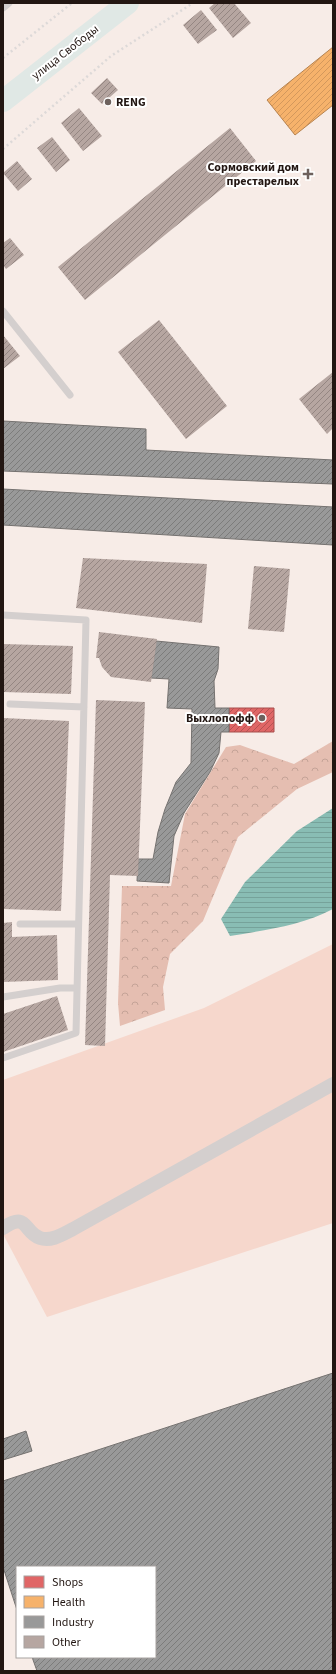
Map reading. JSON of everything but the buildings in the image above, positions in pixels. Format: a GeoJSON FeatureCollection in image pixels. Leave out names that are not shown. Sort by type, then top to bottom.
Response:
{"type":"FeatureCollection","features":[{"type":"Feature","properties":{"kind":"main road","name":"улица Свободы"},"geometry":{"type":"LineString","coordinates":[[3,101],[128,3]]}},
{"type":"Feature","properties":{"kind":"street"},"geometry":{"type":"LineString","coordinates":[[3,1228],[16,1221],[22,1222],[40,1238],[53,1238],[73,1230],[333,1084]]}},
{"type":"Feature","properties":{"kind":"lane"},"geometry":{"type":"LineString","coordinates":[[3,8],[9,3]]}},
{"type":"Feature","properties":{"kind":"lane"},"geometry":{"type":"LineString","coordinates":[[3,311],[70,395]]}},
{"type":"Feature","properties":{"kind":"lane"},"geometry":{"type":"LineString","coordinates":[[3,615],[86,620],[76,1033],[3,1058]]}},
{"type":"Feature","properties":{"kind":"lane"},"geometry":{"type":"LineString","coordinates":[[10,704],[84,707]]}},
{"type":"Feature","properties":{"kind":"lane"},"geometry":{"type":"LineString","coordinates":[[20,924],[78,924]]}},
{"type":"Feature","properties":{"kind":"lane"},"geometry":{"type":"LineString","coordinates":[[3,997],[60,988],[77,988]]}},
{"type":"Feature","properties":{"kind":"path"},"geometry":{"type":"LineString","coordinates":[[3,58],[72,3]]}},
{"type":"Feature","properties":{"kind":"path"},"geometry":{"type":"LineString","coordinates":[[3,149],[110,56],[193,3]]}},
{"type":"Feature","properties":{"kind":"shaded area"},"geometry":{"type":"Polygon","coordinates":[[[333,944],[333,1223],[47,1317],[3,1234],[3,1080],[204,1008],[333,944]]]}},
{"type":"Feature","properties":{"kind":"green space"},"geometry":{"type":"Polygon","coordinates":[[[333,741],[333,772],[297,789],[238,837],[203,921],[170,954],[163,987],[165,1010],[120,1026],[118,1003],[122,886],[171,886],[185,814],[226,747],[240,745],[294,764],[333,741]]]}},
{"type":"Feature","properties":{"kind":"water"},"geometry":{"type":"Polygon","coordinates":[[[333,808],[333,909],[308,920],[230,936],[221,919],[245,882],[297,831],[333,808]]]}},
{"type":"Feature","properties":{"kind":"place","name":"RENG"},"geometry":{"type":"Point","coordinates":[108,102]}},
{"type":"Feature","properties":{"kind":"place","name":"Сормовский дом престарелых"},"geometry":{"type":"Point","coordinates":[308,174]}},
{"type":"Feature","properties":{"kind":"place","name":"Выхлопофф"},"geometry":{"type":"Point","coordinates":[262,718]}}]}
